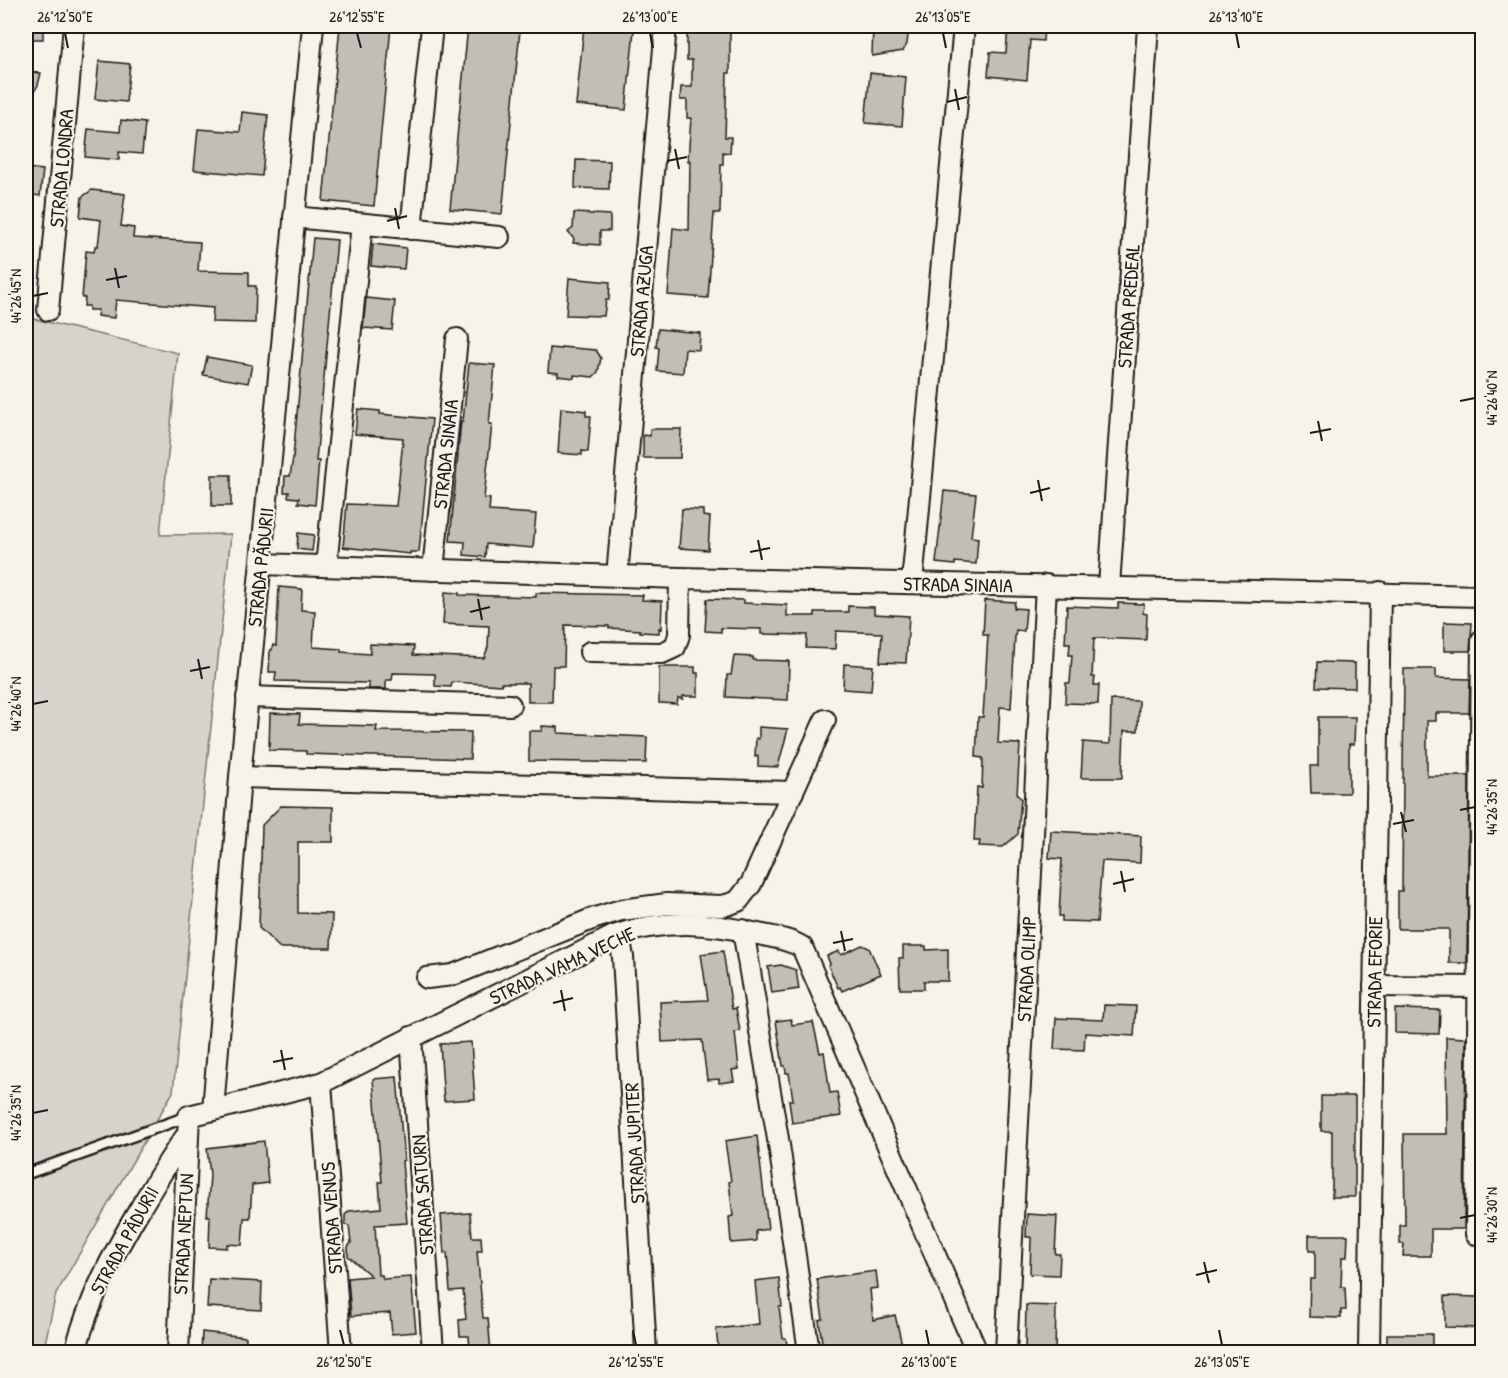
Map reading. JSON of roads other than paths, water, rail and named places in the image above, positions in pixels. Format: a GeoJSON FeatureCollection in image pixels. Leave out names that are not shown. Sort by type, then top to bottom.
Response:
{"type":"FeatureCollection","features":[{"type":"Feature","properties":{"kind":"street","name":"STRADA LONDRA"},"geometry":{"type":"LineString","coordinates":[[48,310],[74,26]]}},
{"type":"Feature","properties":{"kind":"street","name":"STRADA PĂDURII"},"geometry":{"type":"LineString","coordinates":[[213,1110],[240,777],[313,26]]}},
{"type":"Feature","properties":{"kind":"street"},"geometry":{"type":"LineString","coordinates":[[411,229],[432,26]]}},
{"type":"Feature","properties":{"kind":"street","name":"STRADA AZUGA"},"geometry":{"type":"LineString","coordinates":[[617,576],[666,26]]}},
{"type":"Feature","properties":{"kind":"street"},"geometry":{"type":"LineString","coordinates":[[912,583],[964,26]]}},
{"type":"Feature","properties":{"kind":"street","name":"STRADA PREDEAL"},"geometry":{"type":"LineString","coordinates":[[1109,586],[1148,26]]}},
{"type":"Feature","properties":{"kind":"street"},"geometry":{"type":"LineString","coordinates":[[294,218],[499,237]]}},
{"type":"Feature","properties":{"kind":"street"},"geometry":{"type":"LineString","coordinates":[[326,566],[362,224]]}},
{"type":"Feature","properties":{"kind":"street","name":"STRADA SINAIA"},"geometry":{"type":"LineString","coordinates":[[433,570],[458,339]]}},
{"type":"Feature","properties":{"kind":"street","name":"STRADA SINAIA"},"geometry":{"type":"LineString","coordinates":[[261,564],[681,578],[1482,596]]}},
{"type":"Feature","properties":{"kind":"street"},"geometry":{"type":"LineString","coordinates":[[590,652],[662,653],[675,647],[679,635],[681,578]]}},
{"type":"Feature","properties":{"kind":"street","name":"STRADA OLIMP"},"geometry":{"type":"LineString","coordinates":[[1006,1353],[1046,585]]}},
{"type":"Feature","properties":{"kind":"street","name":"STRADA EFORIE"},"geometry":{"type":"LineString","coordinates":[[1369,1353],[1380,592]]}},
{"type":"Feature","properties":{"kind":"street"},"geometry":{"type":"LineString","coordinates":[[1476,1234],[1482,640]]}},
{"type":"Feature","properties":{"kind":"street"},"geometry":{"type":"LineString","coordinates":[[248,697],[510,705]]}},
{"type":"Feature","properties":{"kind":"street"},"geometry":{"type":"LineString","coordinates":[[427,978],[453,975],[599,916],[621,910],[680,904],[722,906],[738,901],[751,884],[825,720]]}},
{"type":"Feature","properties":{"kind":"street"},"geometry":{"type":"LineString","coordinates":[[240,777],[793,792]]}},
{"type":"Feature","properties":{"kind":"street","name":"STRADA VAMA VECHE"},"geometry":{"type":"LineString","coordinates":[[188,1125],[213,1110],[321,1083],[614,936],[654,925],[678,923],[743,930],[795,943],[806,953],[977,1353]]}},
{"type":"Feature","properties":{"kind":"street"},"geometry":{"type":"LineString","coordinates":[[743,930],[779,1145],[809,1353]]}},
{"type":"Feature","properties":{"kind":"street","name":"STRADA JUPITER"},"geometry":{"type":"LineString","coordinates":[[614,936],[621,946],[623,957],[646,1353]]}},
{"type":"Feature","properties":{"kind":"street"},"geometry":{"type":"LineString","coordinates":[[1374,986],[1478,987]]}},
{"type":"Feature","properties":{"kind":"street","name":"STRADA SATURN"},"geometry":{"type":"LineString","coordinates":[[411,1037],[433,1353]]}},
{"type":"Feature","properties":{"kind":"street","name":"STRADA VENUS"},"geometry":{"type":"LineString","coordinates":[[321,1083],[341,1353]]}},
{"type":"Feature","properties":{"kind":"street","name":"STRADA PĂDURII"},"geometry":{"type":"LineString","coordinates":[[75,1353],[86,1316],[104,1271],[188,1125]]}},
{"type":"Feature","properties":{"kind":"street","name":"STRADA NEPTUN"},"geometry":{"type":"LineString","coordinates":[[178,1353],[188,1125]]}},
{"type":"Feature","properties":{"kind":"lane"},"geometry":{"type":"LineString","coordinates":[[26,1174],[188,1125]]}}]}
